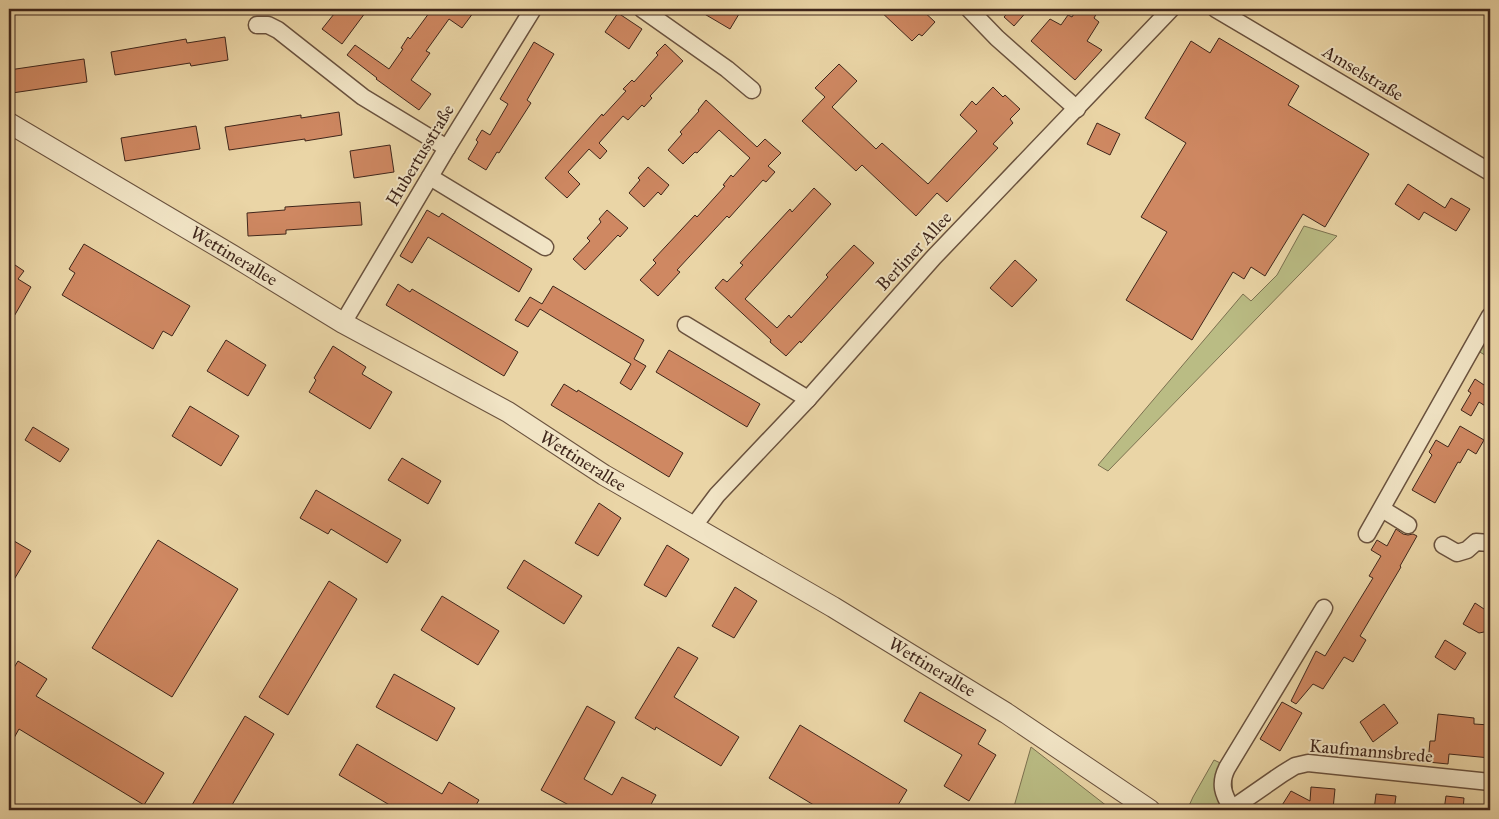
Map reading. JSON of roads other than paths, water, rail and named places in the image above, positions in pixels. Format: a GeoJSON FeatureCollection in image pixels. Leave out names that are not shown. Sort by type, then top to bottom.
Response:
{"type":"FeatureCollection","features":[{"type":"Feature","properties":{"kind":"street","name":"Hubertusstraße"},"geometry":{"type":"LineString","coordinates":[[343,323],[430,176],[533,9]]}},
{"type":"Feature","properties":{"kind":"street"},"geometry":{"type":"LineString","coordinates":[[642,9],[727,69],[752,90]]}},
{"type":"Feature","properties":{"kind":"street"},"geometry":{"type":"LineString","coordinates":[[969,9],[997,38],[1077,109]]}},
{"type":"Feature","properties":{"kind":"street","name":"Berliner Allee"},"geometry":{"type":"LineString","coordinates":[[693,528],[717,495],[808,399],[934,257],[1171,9]]}},
{"type":"Feature","properties":{"kind":"street","name":"Amselstraße"},"geometry":{"type":"LineString","coordinates":[[1216,9],[1490,172]]}},
{"type":"Feature","properties":{"kind":"street"},"geometry":{"type":"LineString","coordinates":[[257,25],[268,25],[278,30],[363,97],[447,148]]}},
{"type":"Feature","properties":{"kind":"street","name":"Wettinerallee"},"geometry":{"type":"LineString","coordinates":[[9,123],[343,323],[508,412],[604,475],[833,607],[1006,713],[1150,810]]}},
{"type":"Feature","properties":{"kind":"street"},"geometry":{"type":"LineString","coordinates":[[430,176],[545,247]]}},
{"type":"Feature","properties":{"kind":"street"},"geometry":{"type":"LineString","coordinates":[[1367,534],[1490,316]]}},
{"type":"Feature","properties":{"kind":"street"},"geometry":{"type":"LineString","coordinates":[[686,325],[808,399]]}},
{"type":"Feature","properties":{"kind":"street"},"geometry":{"type":"LineString","coordinates":[[1382,509],[1408,524]]}},
{"type":"Feature","properties":{"kind":"street"},"geometry":{"type":"LineString","coordinates":[[1443,545],[1457,553],[1467,550],[1476,542],[1490,543]]}},
{"type":"Feature","properties":{"kind":"street","name":"Kaufmannsbrede"},"geometry":{"type":"LineString","coordinates":[[1324,608],[1226,768],[1222,777],[1222,788],[1231,810],[1295,766],[1308,763],[1490,782]]}}]}
